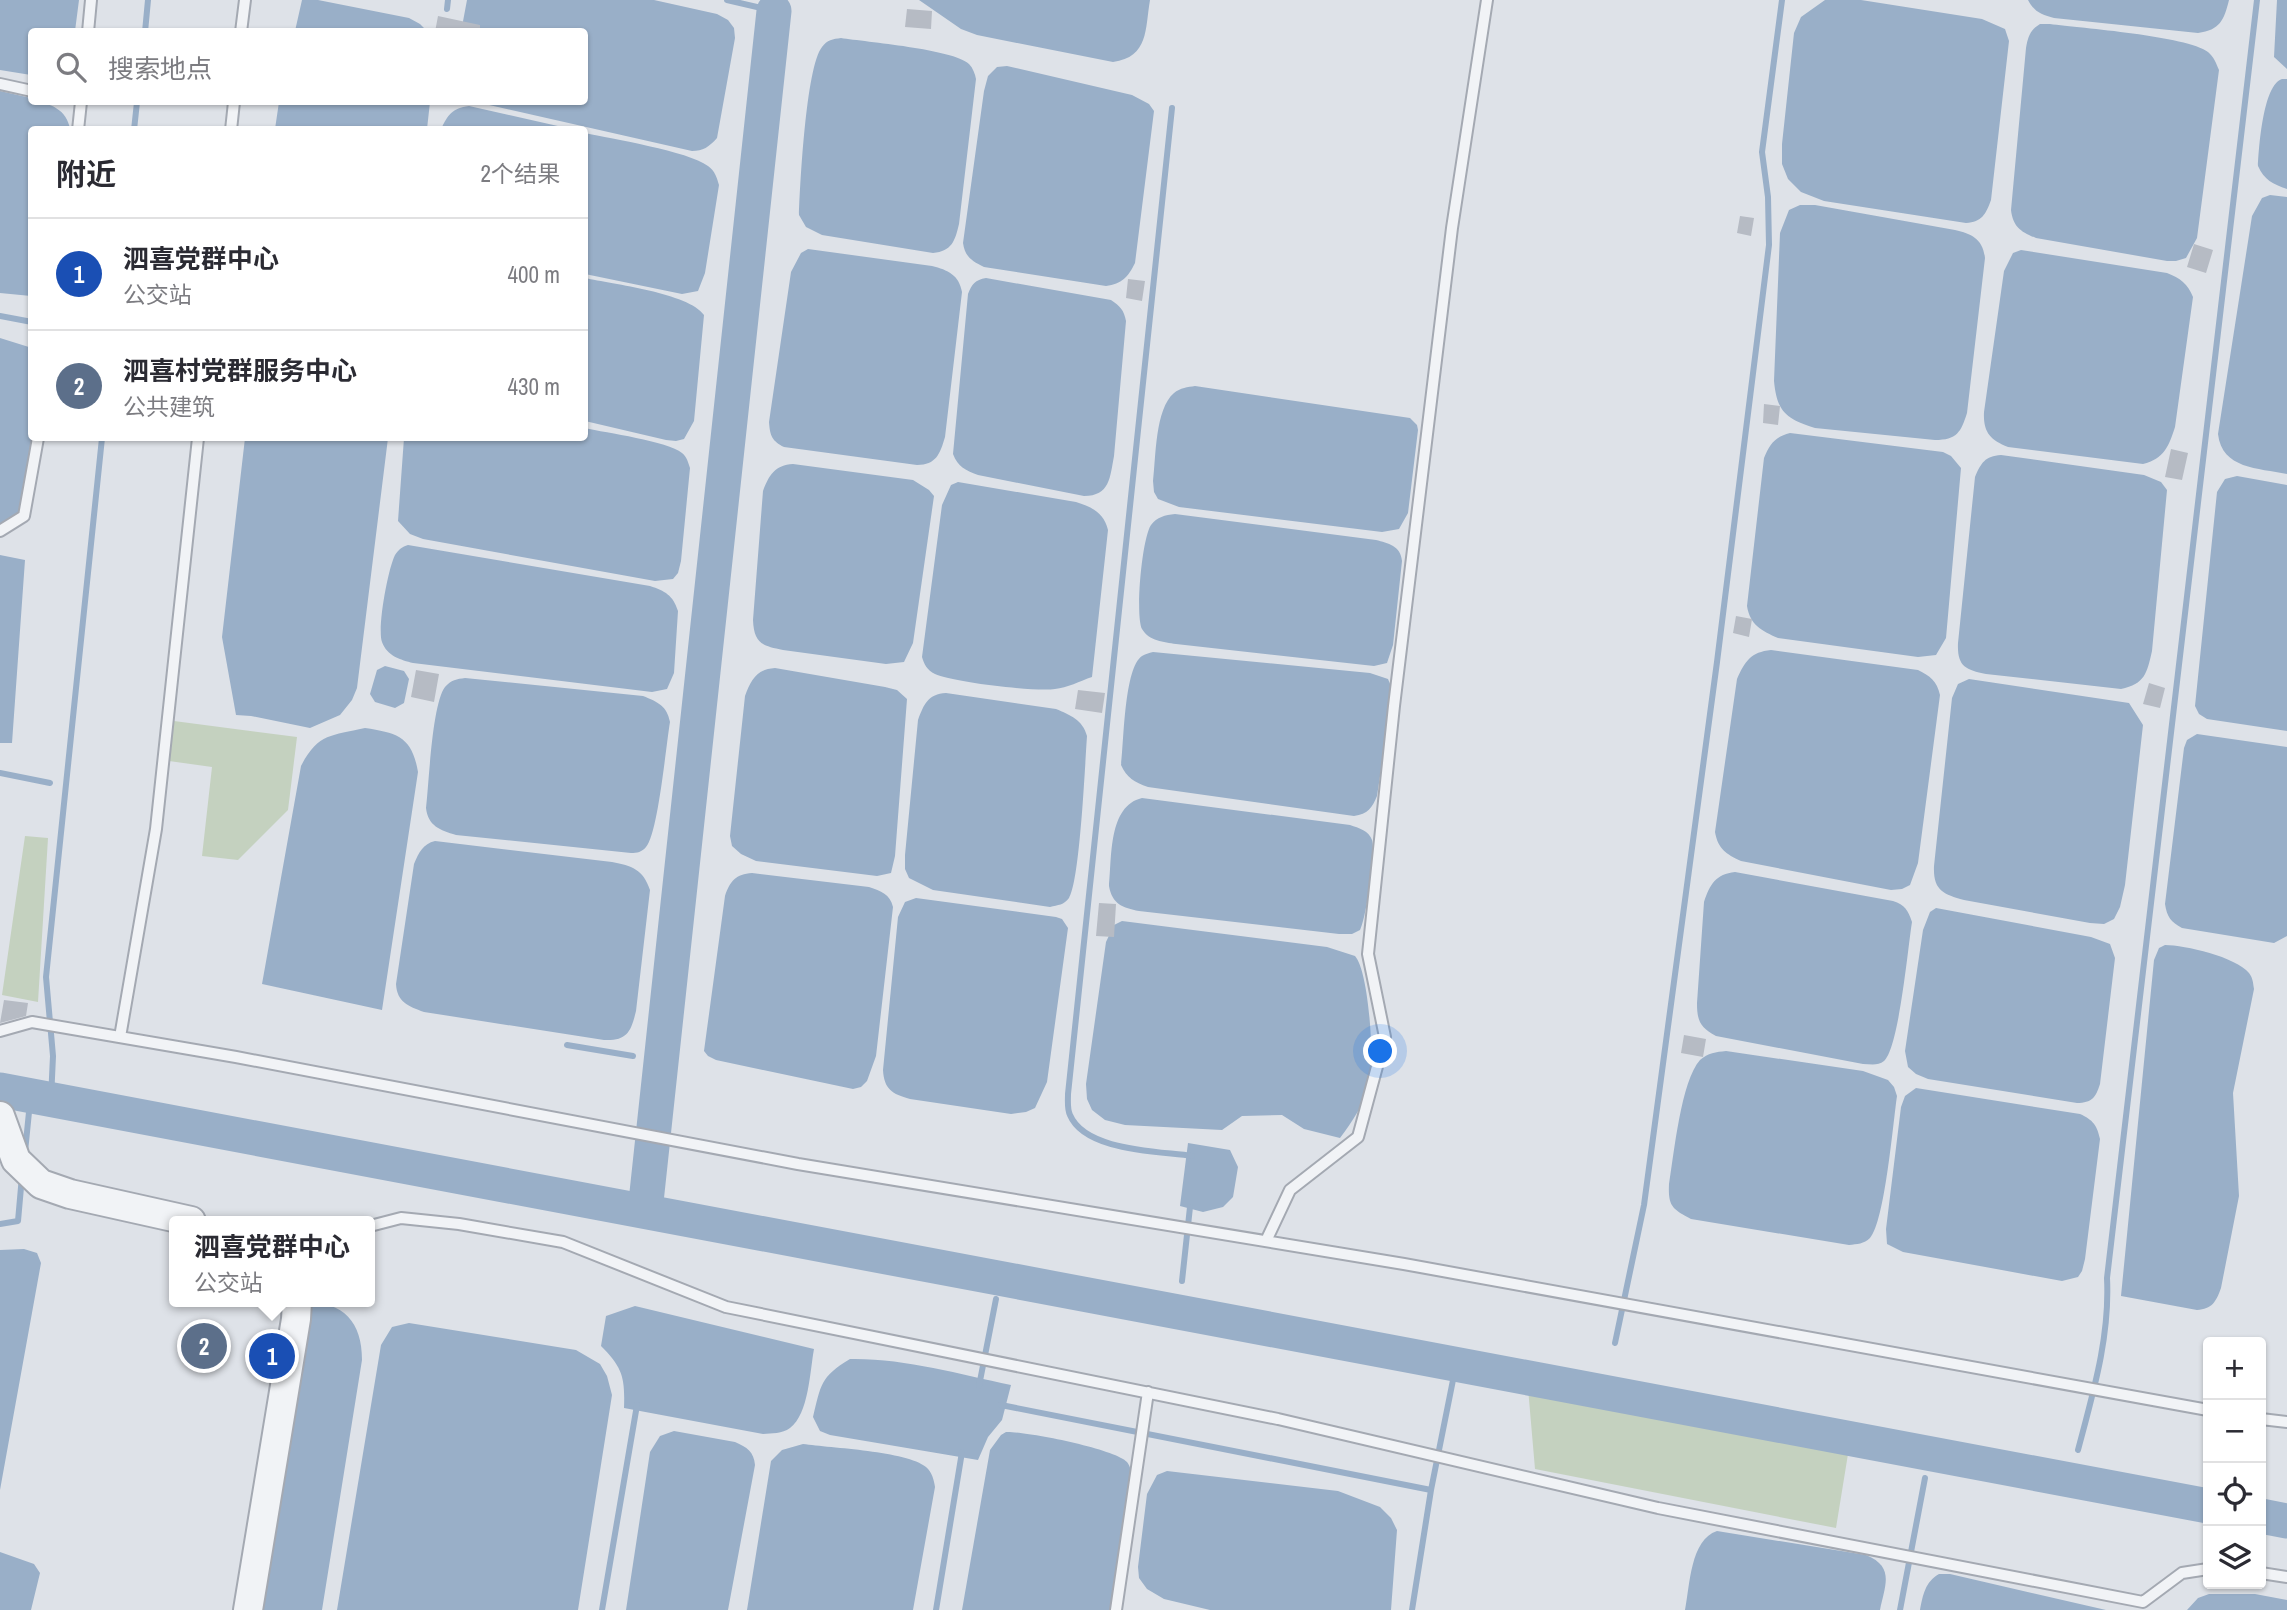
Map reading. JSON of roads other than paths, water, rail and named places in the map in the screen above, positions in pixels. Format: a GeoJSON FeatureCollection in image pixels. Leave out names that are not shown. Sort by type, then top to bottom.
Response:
{"type":"FeatureCollection","features":[{"type":"Feature","properties":{"kind":"street"},"geometry":{"type":"LineString","coordinates":[[0,1116],[16,1160],[41,1184],[71,1194],[169,1216]]}},
{"type":"Feature","properties":{"kind":"street"},"geometry":{"type":"LineString","coordinates":[[248,1610],[296,1307]]}},
{"type":"Feature","properties":{"kind":"lane"},"geometry":{"type":"LineString","coordinates":[[88,28],[91,0]]}},
{"type":"Feature","properties":{"kind":"lane"},"geometry":{"type":"LineString","coordinates":[[242,28],[245,0]]}},
{"type":"Feature","properties":{"kind":"lane"},"geometry":{"type":"LineString","coordinates":[[1266,1241],[1290,1191],[1358,1137],[1385,1037],[1368,954],[1396,693],[1451,242],[1488,0]]}},
{"type":"Feature","properties":{"kind":"lane"},"geometry":{"type":"LineString","coordinates":[[0,84],[28,89]]}},
{"type":"Feature","properties":{"kind":"lane"},"geometry":{"type":"LineString","coordinates":[[78,126],[81,105]]}},
{"type":"Feature","properties":{"kind":"lane"},"geometry":{"type":"LineString","coordinates":[[231,126],[234,105]]}},
{"type":"Feature","properties":{"kind":"lane"},"geometry":{"type":"LineString","coordinates":[[0,531],[24,516],[37,441]]}},
{"type":"Feature","properties":{"kind":"lane"},"geometry":{"type":"LineString","coordinates":[[120,1037],[156,829],[198,441]]}},
{"type":"Feature","properties":{"kind":"lane"},"geometry":{"type":"LineString","coordinates":[[0,1031],[32,1022],[120,1037],[798,1164],[1431,1269],[2203,1409]]}},
{"type":"Feature","properties":{"kind":"lane"},"geometry":{"type":"LineString","coordinates":[[375,1225],[401,1218],[460,1224],[563,1242],[726,1307],[1278,1419],[1658,1508],[2143,1602],[2182,1573],[2203,1570]]}},
{"type":"Feature","properties":{"kind":"lane"},"geometry":{"type":"LineString","coordinates":[[1116,1610],[1148,1392]]}},
{"type":"Feature","properties":{"kind":"lane"},"geometry":{"type":"LineString","coordinates":[[2266,1420],[2287,1422]]}},
{"type":"Feature","properties":{"kind":"lane"},"geometry":{"type":"LineString","coordinates":[[2266,1574],[2287,1577]]}},
{"type":"Feature","properties":{"kind":"lane"},"geometry":{"type":"LineString","coordinates":[[2118,1597],[2120,1610]]}},
{"type":"Feature","properties":{"kind":"water"},"geometry":{"type":"Polygon","coordinates":[[[0,0],[79,0],[75,28],[28,28],[28,75],[0,70],[0,0]]]}},
{"type":"Feature","properties":{"kind":"water"},"geometry":{"type":"Polygon","coordinates":[[[302,0],[318,0],[409,18],[424,28],[296,28],[302,0]]]}},
{"type":"Feature","properties":{"kind":"water"},"geometry":{"type":"Polygon","coordinates":[[[467,0],[654,0],[717,14],[728,20],[734,28],[735,38],[717,138],[706,148],[692,151],[489,105],[588,105],[588,28],[462,28],[467,0]]]}},
{"type":"Feature","properties":{"kind":"water"},"geometry":{"type":"Polygon","coordinates":[[[919,0],[1150,0],[1146,31],[1139,48],[1125,59],[1113,62],[977,35],[961,29],[919,0]]]}},
{"type":"Feature","properties":{"kind":"water"},"geometry":{"type":"Polygon","coordinates":[[[1825,0],[1861,0],[1982,19],[2005,29],[2009,41],[1991,200],[1980,219],[1966,223],[1824,201],[1801,192],[1788,179],[1782,164],[1782,144],[1794,33],[1801,17],[1825,0]]]}},
{"type":"Feature","properties":{"kind":"water"},"geometry":{"type":"Polygon","coordinates":[[[2028,0],[2229,0],[2220,23],[2198,33],[2054,18],[2039,12],[2028,0]]]}},
{"type":"Feature","properties":{"kind":"water"},"geometry":{"type":"Polygon","coordinates":[[[2277,0],[2287,0],[2287,69],[2274,57],[2277,0]]]}},
{"type":"Feature","properties":{"kind":"water"},"geometry":{"type":"Polygon","coordinates":[[[2040,24],[2108,30],[2179,41],[2208,52],[2213,58],[2219,70],[2197,238],[2186,258],[2167,261],[2036,238],[2016,225],[2011,210],[2026,48],[2030,34],[2040,24]]]}},
{"type":"Feature","properties":{"kind":"water"},"geometry":{"type":"Polygon","coordinates":[[[841,38],[946,54],[969,64],[973,69],[976,79],[959,224],[954,240],[945,250],[933,253],[822,235],[806,227],[799,215],[805,127],[816,59],[826,43],[841,38]]]}},
{"type":"Feature","properties":{"kind":"water"},"geometry":{"type":"Polygon","coordinates":[[[1007,66],[1132,95],[1149,104],[1154,111],[1135,263],[1120,282],[1106,286],[984,267],[965,252],[963,243],[984,91],[988,76],[997,67],[1007,66]]]}},
{"type":"Feature","properties":{"kind":"water"},"geometry":{"type":"Polygon","coordinates":[[[2282,79],[2287,79],[2287,189],[2270,181],[2258,166],[2266,104],[2270,92],[2282,79]]]}},
{"type":"Feature","properties":{"kind":"water"},"geometry":{"type":"Polygon","coordinates":[[[0,91],[28,97],[28,105],[57,108],[69,126],[28,126],[28,296],[0,293],[0,91]]]}},
{"type":"Feature","properties":{"kind":"water"},"geometry":{"type":"Polygon","coordinates":[[[279,105],[430,105],[427,126],[275,126],[279,105]]]}},
{"type":"Feature","properties":{"kind":"water"},"geometry":{"type":"Polygon","coordinates":[[[469,106],[558,126],[443,126],[458,108],[469,106]]]}},
{"type":"Feature","properties":{"kind":"water"},"geometry":{"type":"Polygon","coordinates":[[[588,134],[684,155],[708,166],[714,172],[719,185],[705,273],[698,291],[682,294],[588,275],[588,134]]]}},
{"type":"Feature","properties":{"kind":"water"},"geometry":{"type":"Polygon","coordinates":[[[2270,195],[2287,197],[2287,474],[2253,468],[2234,460],[2221,446],[2218,434],[2252,216],[2262,198],[2270,195]]]}},
{"type":"Feature","properties":{"kind":"water"},"geometry":{"type":"Polygon","coordinates":[[[1800,205],[1815,205],[1955,230],[1967,233],[1982,246],[1985,258],[1967,413],[1957,434],[1935,440],[1815,428],[1785,413],[1775,392],[1774,381],[1780,233],[1789,210],[1800,205]]]}},
{"type":"Feature","properties":{"kind":"water"},"geometry":{"type":"Polygon","coordinates":[[[808,249],[932,266],[948,272],[958,281],[962,292],[945,437],[933,461],[917,465],[784,447],[772,438],[769,422],[791,272],[801,253],[808,249]]]}},
{"type":"Feature","properties":{"kind":"water"},"geometry":{"type":"Polygon","coordinates":[[[2021,250],[2167,273],[2180,279],[2189,288],[2193,297],[2175,427],[2168,446],[2156,459],[2143,464],[2008,447],[1986,430],[1984,412],[2004,271],[2013,253],[2021,250]]]}},
{"type":"Feature","properties":{"kind":"water"},"geometry":{"type":"Polygon","coordinates":[[[986,278],[1111,300],[1123,311],[1126,321],[1114,456],[1107,484],[1099,493],[1084,496],[978,475],[957,462],[953,454],[968,294],[974,283],[986,278]]]}},
{"type":"Feature","properties":{"kind":"water"},"geometry":{"type":"Polygon","coordinates":[[[588,279],[667,295],[696,307],[704,315],[694,421],[684,439],[666,440],[588,422],[588,279]]]}},
{"type":"Feature","properties":{"kind":"water"},"geometry":{"type":"Polygon","coordinates":[[[0,338],[28,347],[28,441],[31,441],[21,507],[16,519],[0,530],[0,338]]]}},
{"type":"Feature","properties":{"kind":"water"},"geometry":{"type":"Polygon","coordinates":[[[1195,386],[1410,418],[1418,430],[1408,513],[1399,529],[1382,532],[1179,507],[1158,499],[1153,481],[1163,410],[1174,393],[1195,386]]]}},
{"type":"Feature","properties":{"kind":"water"},"geometry":{"type":"Polygon","coordinates":[[[588,429],[675,449],[686,458],[690,468],[681,561],[678,573],[673,579],[655,581],[423,539],[410,534],[398,521],[404,441],[588,441],[588,429]]]}},
{"type":"Feature","properties":{"kind":"water"},"geometry":{"type":"Polygon","coordinates":[[[1790,433],[1943,452],[1951,456],[1961,468],[1946,638],[1936,655],[1918,657],[1778,638],[1754,623],[1747,606],[1764,458],[1774,442],[1790,433]]]}},
{"type":"Feature","properties":{"kind":"water"},"geometry":{"type":"Polygon","coordinates":[[[245,441],[388,441],[357,688],[352,700],[340,715],[310,728],[236,715],[222,637],[245,441]]]}},
{"type":"Feature","properties":{"kind":"water"},"geometry":{"type":"Polygon","coordinates":[[[2001,455],[2144,475],[2161,482],[2167,490],[2152,651],[2144,676],[2135,684],[2121,689],[1986,674],[1973,671],[1961,662],[1958,643],[1975,477],[1984,461],[2001,455]]]}},
{"type":"Feature","properties":{"kind":"water"},"geometry":{"type":"Polygon","coordinates":[[[793,464],[913,480],[934,496],[913,643],[904,662],[886,664],[783,650],[765,645],[757,639],[753,620],[763,491],[774,472],[782,466],[793,464]]]}},
{"type":"Feature","properties":{"kind":"water"},"geometry":{"type":"Polygon","coordinates":[[[2237,476],[2287,485],[2287,731],[2207,719],[2199,714],[2195,706],[2217,492],[2225,479],[2237,476]]]}},
{"type":"Feature","properties":{"kind":"water"},"geometry":{"type":"Polygon","coordinates":[[[958,482],[1076,502],[1092,509],[1104,519],[1108,530],[1092,677],[1069,686],[1045,690],[958,680],[935,674],[926,667],[922,657],[942,505],[951,485],[958,482]]]}},
{"type":"Feature","properties":{"kind":"water"},"geometry":{"type":"Polygon","coordinates":[[[1175,514],[1376,540],[1393,546],[1402,561],[1393,645],[1387,663],[1374,666],[1176,644],[1149,636],[1142,629],[1139,609],[1145,545],[1153,522],[1175,514]]]}},
{"type":"Feature","properties":{"kind":"water"},"geometry":{"type":"Polygon","coordinates":[[[408,545],[650,586],[664,592],[674,601],[678,611],[674,673],[667,689],[652,692],[413,663],[395,657],[387,651],[382,642],[382,612],[395,555],[408,545]]]}},
{"type":"Feature","properties":{"kind":"water"},"geometry":{"type":"Polygon","coordinates":[[[0,555],[25,560],[12,743],[0,743],[0,555]]]}},
{"type":"Feature","properties":{"kind":"water"},"geometry":{"type":"Polygon","coordinates":[[[1771,650],[1918,670],[1937,686],[1940,695],[1918,863],[1910,885],[1891,890],[1741,861],[1721,847],[1715,832],[1737,679],[1750,659],[1758,653],[1771,650]]]}},
{"type":"Feature","properties":{"kind":"water"},"geometry":{"type":"Polygon","coordinates":[[[1153,652],[1370,673],[1388,679],[1393,691],[1377,796],[1371,807],[1363,814],[1354,816],[1148,787],[1132,779],[1121,765],[1128,690],[1136,663],[1142,656],[1153,652]]]}},
{"type":"Feature","properties":{"kind":"water"},"geometry":{"type":"Polygon","coordinates":[[[385,666],[404,671],[409,679],[404,703],[395,708],[375,702],[370,694],[377,670],[385,666]]]}},
{"type":"Feature","properties":{"kind":"water"},"geometry":{"type":"Polygon","coordinates":[[[775,668],[885,687],[897,690],[907,699],[895,856],[891,873],[877,876],[756,861],[732,846],[730,836],[745,696],[756,676],[775,668]]]}},
{"type":"Feature","properties":{"kind":"water"},"geometry":{"type":"Polygon","coordinates":[[[465,678],[643,696],[661,705],[670,722],[658,808],[650,839],[644,849],[631,853],[456,835],[432,823],[426,808],[437,710],[445,687],[454,680],[465,678]]]}},
{"type":"Feature","properties":{"kind":"water"},"geometry":{"type":"Polygon","coordinates":[[[1969,679],[2129,703],[2143,725],[2125,885],[2114,919],[2104,924],[2090,923],[1964,900],[1950,896],[1938,886],[1934,866],[1952,698],[1958,684],[1969,679]]]}},
{"type":"Feature","properties":{"kind":"water"},"geometry":{"type":"Polygon","coordinates":[[[946,693],[1056,709],[1075,719],[1085,730],[1085,771],[1076,869],[1069,898],[1063,903],[1050,907],[933,890],[909,878],[905,869],[905,855],[918,720],[928,701],[935,695],[946,693]]]}},
{"type":"Feature","properties":{"kind":"water"},"geometry":{"type":"Polygon","coordinates":[[[365,728],[386,732],[402,739],[412,751],[418,772],[382,1010],[262,984],[301,766],[313,747],[320,742],[334,735],[365,728]]]}},
{"type":"Feature","properties":{"kind":"water"},"geometry":{"type":"Polygon","coordinates":[[[2197,734],[2287,747],[2287,936],[2274,943],[2182,928],[2168,916],[2165,904],[2184,748],[2187,740],[2197,734]]]}},
{"type":"Feature","properties":{"kind":"water"},"geometry":{"type":"Polygon","coordinates":[[[1142,798],[1350,825],[1363,830],[1372,840],[1373,858],[1360,930],[1352,934],[1339,934],[1139,911],[1119,904],[1109,886],[1114,834],[1123,811],[1142,798]]]}},
{"type":"Feature","properties":{"kind":"water"},"geometry":{"type":"Polygon","coordinates":[[[435,841],[612,862],[631,867],[644,877],[650,890],[636,1011],[627,1034],[618,1039],[604,1040],[424,1012],[401,999],[396,984],[414,864],[422,849],[435,841]]]}},
{"type":"Feature","properties":{"kind":"water"},"geometry":{"type":"Polygon","coordinates":[[[1735,872],[1893,901],[1906,908],[1912,922],[1905,973],[1894,1037],[1882,1063],[1863,1064],[1716,1036],[1706,1030],[1699,1019],[1697,1003],[1704,902],[1718,878],[1735,872]]]}},
{"type":"Feature","properties":{"kind":"water"},"geometry":{"type":"Polygon","coordinates":[[[752,873],[869,887],[890,899],[893,907],[876,1056],[867,1081],[861,1087],[853,1089],[716,1060],[704,1051],[725,896],[734,879],[752,873]]]}},
{"type":"Feature","properties":{"kind":"water"},"geometry":{"type":"Polygon","coordinates":[[[916,898],[1056,917],[1062,919],[1068,928],[1047,1082],[1035,1108],[1011,1114],[910,1099],[894,1093],[887,1086],[883,1070],[898,917],[905,902],[916,898]]]}},
{"type":"Feature","properties":{"kind":"water"},"geometry":{"type":"Polygon","coordinates":[[[1936,908],[2091,937],[2110,944],[2115,958],[2100,1084],[2093,1098],[2077,1103],[1928,1079],[1908,1067],[1905,1051],[1923,930],[1930,912],[1936,908]]]}},
{"type":"Feature","properties":{"kind":"water"},"geometry":{"type":"Polygon","coordinates":[[[1122,921],[1327,947],[1355,956],[1364,979],[1367,998],[1371,1074],[1361,1106],[1340,1138],[1304,1129],[1282,1115],[1242,1116],[1222,1130],[1125,1125],[1105,1120],[1092,1110],[1087,1099],[1086,1084],[1106,942],[1114,925],[1122,921]]]}},
{"type":"Feature","properties":{"kind":"water"},"geometry":{"type":"Polygon","coordinates":[[[2165,945],[2197,950],[2233,962],[2249,973],[2254,989],[2233,1093],[2239,1196],[2221,1288],[2213,1304],[2197,1310],[2121,1296],[2154,960],[2159,948],[2165,945]]]}},
{"type":"Feature","properties":{"kind":"water"},"geometry":{"type":"Polygon","coordinates":[[[1726,1051],[1863,1071],[1888,1080],[1894,1087],[1897,1096],[1884,1193],[1875,1228],[1868,1240],[1849,1245],[1691,1219],[1672,1206],[1669,1184],[1679,1119],[1688,1084],[1700,1060],[1712,1053],[1726,1051]]]}},
{"type":"Feature","properties":{"kind":"water"},"geometry":{"type":"Polygon","coordinates":[[[1916,1088],[2080,1114],[2094,1124],[2100,1139],[2085,1259],[2078,1277],[2062,1281],[1903,1252],[1887,1244],[1886,1229],[1901,1107],[1905,1096],[1916,1088]]]}},
{"type":"Feature","properties":{"kind":"water"},"geometry":{"type":"Polygon","coordinates":[[[1188,1143],[1230,1150],[1238,1167],[1233,1197],[1223,1207],[1203,1212],[1180,1206],[1188,1143]]]}},
{"type":"Feature","properties":{"kind":"water"},"geometry":{"type":"Polygon","coordinates":[[[24,1249],[37,1253],[41,1263],[0,1490],[0,1250],[24,1249]]]}},
{"type":"Feature","properties":{"kind":"water"},"geometry":{"type":"Polygon","coordinates":[[[635,1306],[814,1349],[805,1402],[796,1421],[784,1431],[763,1434],[624,1408],[621,1374],[601,1346],[606,1316],[635,1306]]]}},
{"type":"Feature","properties":{"kind":"water"},"geometry":{"type":"Polygon","coordinates":[[[304,1307],[332,1307],[340,1310],[354,1325],[359,1335],[362,1360],[322,1610],[259,1610],[304,1307]]]}},
{"type":"Feature","properties":{"kind":"water"},"geometry":{"type":"Polygon","coordinates":[[[409,1323],[576,1350],[600,1364],[607,1376],[612,1395],[578,1610],[337,1610],[381,1345],[392,1327],[409,1323]]]}},
{"type":"Feature","properties":{"kind":"water"},"geometry":{"type":"Polygon","coordinates":[[[850,1359],[911,1364],[1011,1385],[1002,1420],[988,1437],[978,1460],[830,1435],[820,1431],[813,1417],[820,1389],[833,1371],[850,1359]]]}},
{"type":"Feature","properties":{"kind":"water"},"geometry":{"type":"Polygon","coordinates":[[[674,1431],[735,1442],[749,1450],[754,1460],[728,1610],[626,1610],[650,1452],[660,1436],[674,1431]]]}},
{"type":"Feature","properties":{"kind":"water"},"geometry":{"type":"Polygon","coordinates":[[[1006,1432],[1089,1447],[1119,1457],[1129,1464],[1131,1483],[1114,1610],[962,1610],[990,1450],[1006,1432]]]}},
{"type":"Feature","properties":{"kind":"water"},"geometry":{"type":"Polygon","coordinates":[[[803,1444],[903,1457],[930,1471],[935,1487],[913,1610],[747,1610],[771,1461],[782,1450],[803,1444]]]}},
{"type":"Feature","properties":{"kind":"water"},"geometry":{"type":"Polygon","coordinates":[[[1167,1471],[1338,1491],[1380,1507],[1391,1518],[1397,1530],[1391,1610],[1210,1610],[1164,1599],[1147,1589],[1139,1578],[1138,1567],[1147,1494],[1157,1475],[1167,1471]]]}},
{"type":"Feature","properties":{"kind":"water"},"geometry":{"type":"Polygon","coordinates":[[[1717,1531],[1866,1555],[1881,1565],[1886,1578],[1880,1610],[1685,1610],[1696,1554],[1708,1536],[1717,1531]]]}},
{"type":"Feature","properties":{"kind":"water"},"geometry":{"type":"Polygon","coordinates":[[[0,1552],[34,1564],[40,1573],[31,1610],[0,1610],[0,1552]]]}},
{"type":"Feature","properties":{"kind":"water"},"geometry":{"type":"Polygon","coordinates":[[[1939,1574],[1950,1574],[2106,1610],[1920,1610],[1928,1585],[1939,1574]]]}},
{"type":"Feature","properties":{"kind":"water"},"geometry":{"type":"Polygon","coordinates":[[[2209,1594],[2255,1594],[2287,1600],[2287,1610],[2187,1610],[2198,1598],[2209,1594]]]}},
{"type":"Feature","properties":{"kind":"waterway"},"geometry":{"type":"LineString","coordinates":[[145,28],[148,0]]}},
{"type":"Feature","properties":{"kind":"waterway"},"geometry":{"type":"LineString","coordinates":[[447,9],[448,0]]}},
{"type":"Feature","properties":{"kind":"waterway"},"geometry":{"type":"LineString","coordinates":[[727,0],[774,11]]}},
{"type":"Feature","properties":{"kind":"waterway"},"geometry":{"type":"LineString","coordinates":[[1615,1343],[1644,1205],[1717,662],[1769,245],[1768,197],[1762,152],[1782,0]]}},
{"type":"Feature","properties":{"kind":"waterway"},"geometry":{"type":"LineString","coordinates":[[2078,1450],[2099,1365],[2106,1322],[2107,1278],[2257,0]]}},
{"type":"Feature","properties":{"kind":"waterway"},"geometry":{"type":"LineString","coordinates":[[646,1202],[774,11]]}},
{"type":"Feature","properties":{"kind":"waterway"},"geometry":{"type":"LineString","coordinates":[[134,126],[137,105]]}},
{"type":"Feature","properties":{"kind":"waterway"},"geometry":{"type":"LineString","coordinates":[[1172,108],[1068,1110],[1078,1127],[1106,1142],[1142,1150],[1192,1156]]}},
{"type":"Feature","properties":{"kind":"waterway"},"geometry":{"type":"LineString","coordinates":[[0,316],[28,321]]}},
{"type":"Feature","properties":{"kind":"waterway"},"geometry":{"type":"LineString","coordinates":[[51,1099],[53,1056],[46,977],[102,441]]}},
{"type":"Feature","properties":{"kind":"waterway"},"geometry":{"type":"LineString","coordinates":[[0,773],[50,783]]}},
{"type":"Feature","properties":{"kind":"waterway"},"geometry":{"type":"LineString","coordinates":[[567,1045],[633,1056]]}},
{"type":"Feature","properties":{"kind":"waterway"},"geometry":{"type":"LineString","coordinates":[[0,1090],[2203,1505]]}},
{"type":"Feature","properties":{"kind":"waterway"},"geometry":{"type":"LineString","coordinates":[[25,1152],[29,1112]]}},
{"type":"Feature","properties":{"kind":"waterway"},"geometry":{"type":"LineString","coordinates":[[0,1224],[18,1221],[22,1176]]}},
{"type":"Feature","properties":{"kind":"waterway"},"geometry":{"type":"LineString","coordinates":[[1182,1281],[1190,1207]]}},
{"type":"Feature","properties":{"kind":"waterway"},"geometry":{"type":"LineString","coordinates":[[979,1386],[996,1299]]}},
{"type":"Feature","properties":{"kind":"waterway"},"geometry":{"type":"LineString","coordinates":[[1412,1610],[1431,1490],[1454,1375]]}},
{"type":"Feature","properties":{"kind":"waterway"},"geometry":{"type":"LineString","coordinates":[[602,1610],[637,1405]]}},
{"type":"Feature","properties":{"kind":"waterway"},"geometry":{"type":"LineString","coordinates":[[1001,1405],[1431,1490]]}},
{"type":"Feature","properties":{"kind":"waterway"},"geometry":{"type":"LineString","coordinates":[[936,1610],[962,1452]]}},
{"type":"Feature","properties":{"kind":"waterway"},"geometry":{"type":"LineString","coordinates":[[1900,1610],[1925,1478]]}},
{"type":"Feature","properties":{"kind":"waterway"},"geometry":{"type":"LineString","coordinates":[[2266,1517],[2287,1521]]}},
{"type":"Feature","properties":{"kind":"place","name":"泗喜村党群服务中心"},"geometry":{"type":"Point","coordinates":[204,1346]}},
{"type":"Feature","properties":{"kind":"place","name":"泗喜党群中心"},"geometry":{"type":"Point","coordinates":[272,1356]}}]}
